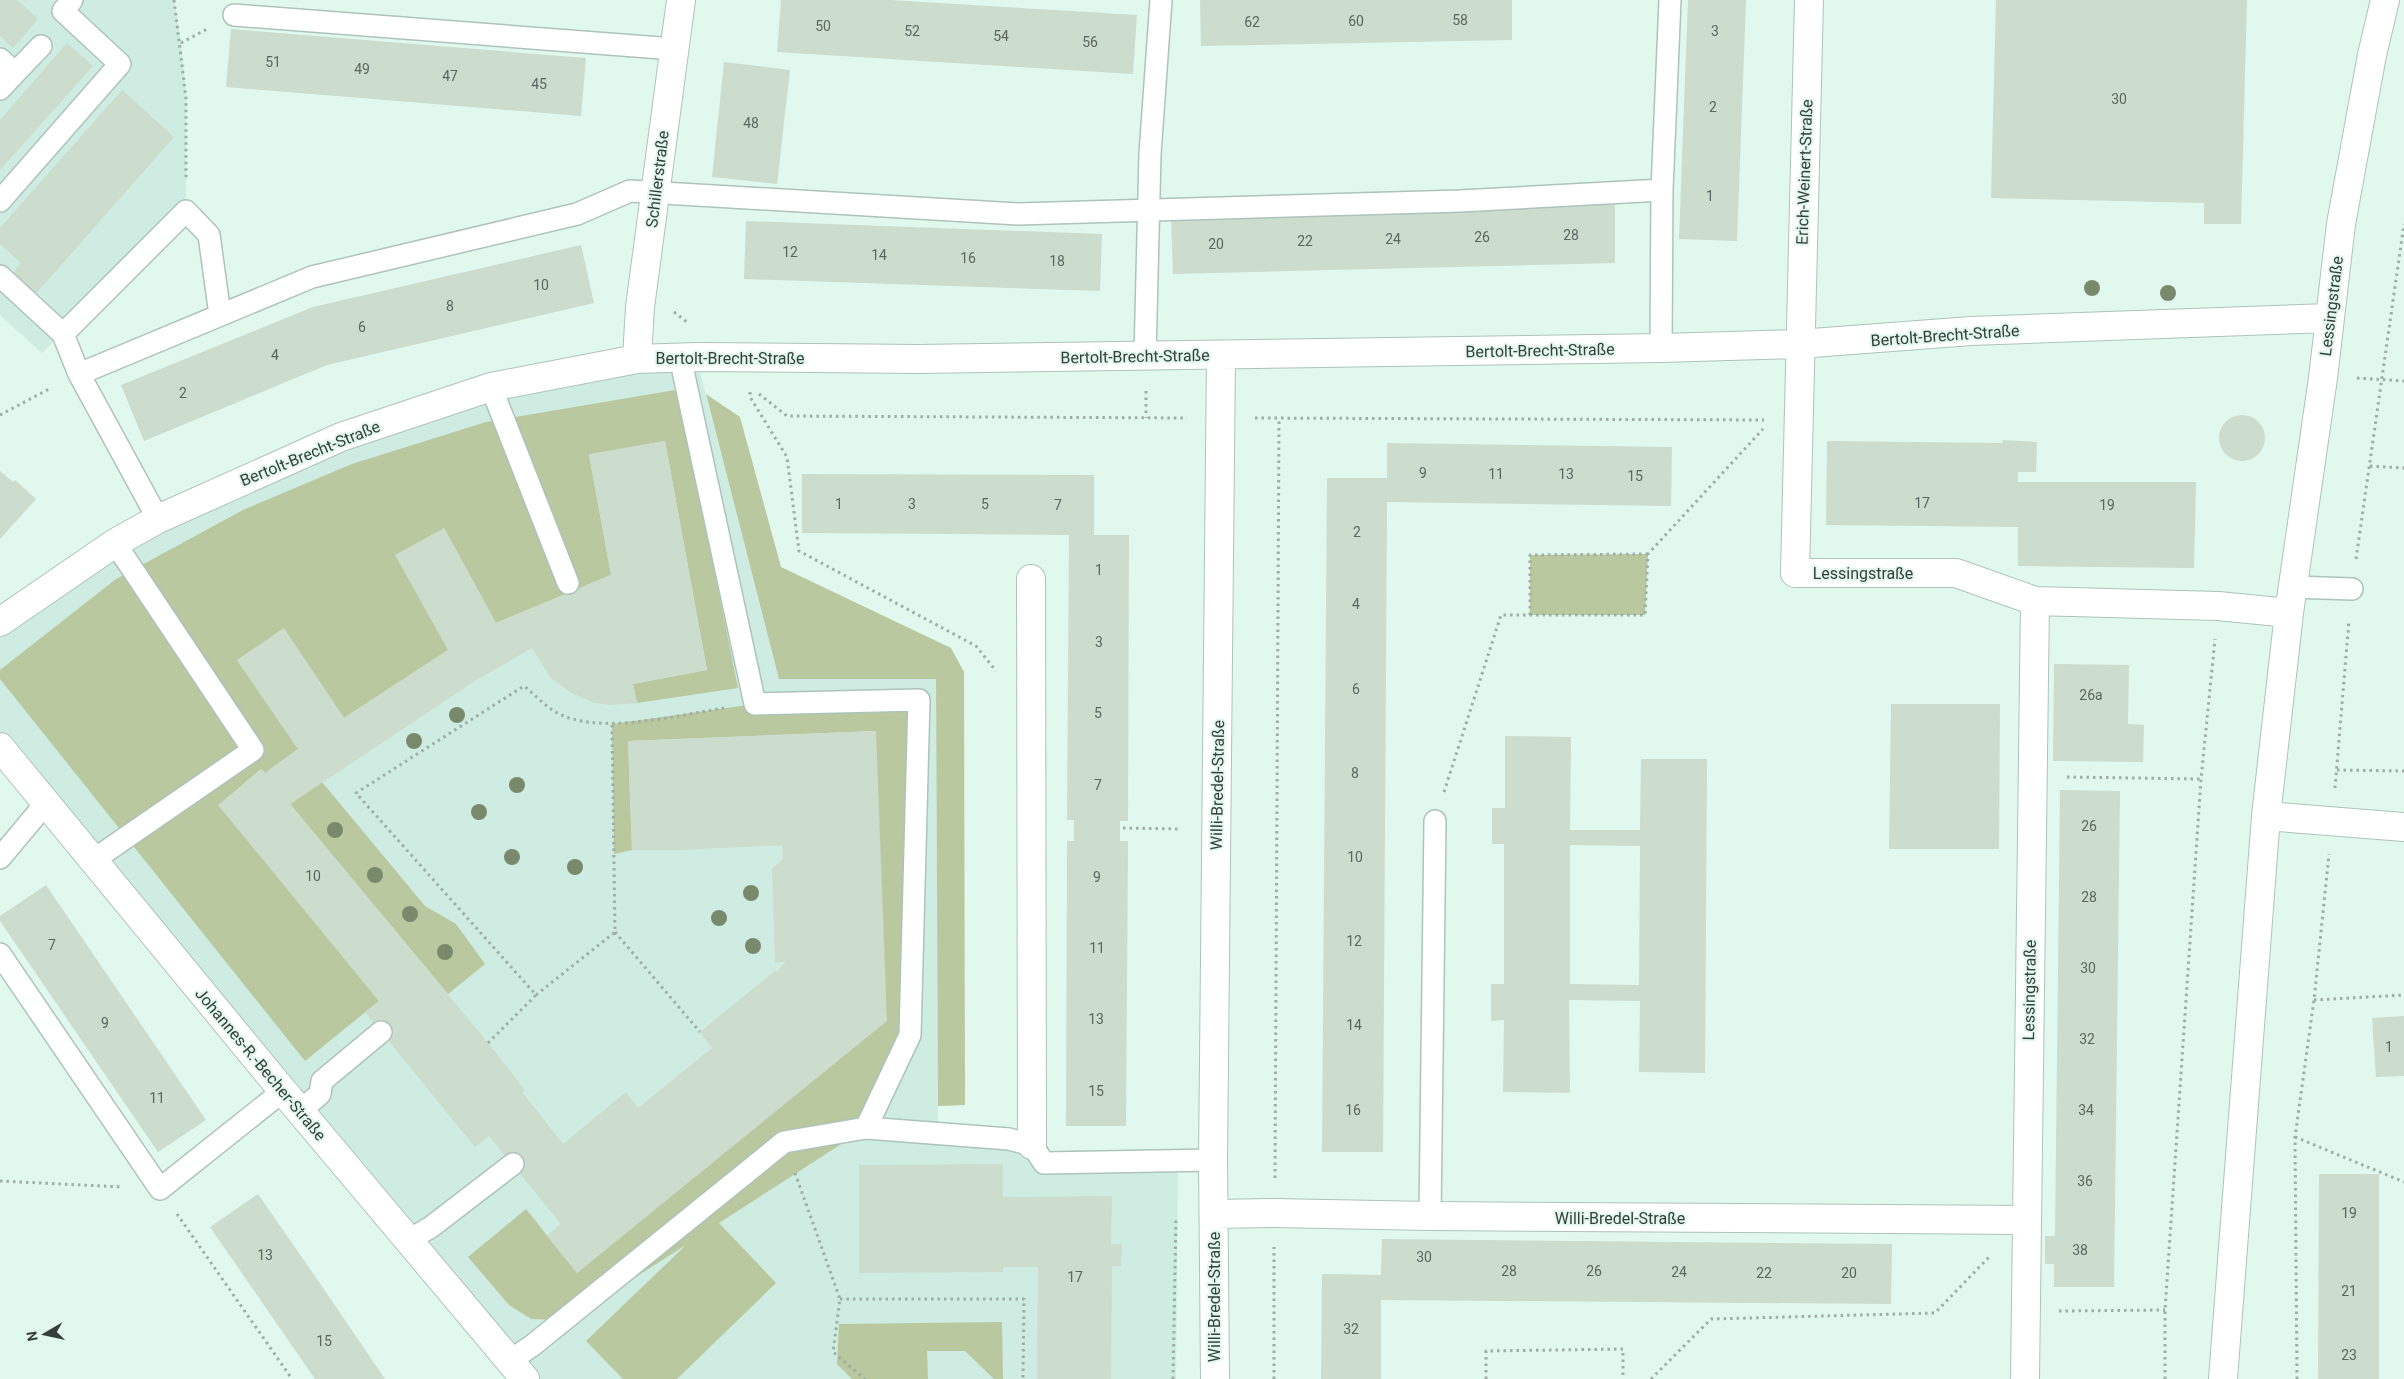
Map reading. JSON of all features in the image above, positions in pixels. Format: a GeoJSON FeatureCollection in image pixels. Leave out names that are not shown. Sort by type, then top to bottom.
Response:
{"type":"FeatureCollection","features":[{"type":"Feature","properties":{"kind":"street","name":"Schillerstraße"},"geometry":{"type":"LineString","coordinates":[[637,359],[640,308],[681,0]]}},
{"type":"Feature","properties":{"kind":"street","name":"Erich-Weinert-Straße"},"geometry":{"type":"LineString","coordinates":[[1799,344],[1809,0]]}},
{"type":"Feature","properties":{"kind":"street","name":"Lessingstraße"},"geometry":{"type":"LineString","coordinates":[[2223,1379],[2266,816],[2289,614],[2323,378],[2329,318],[2347,191],[2372,55],[2385,0]]}},
{"type":"Feature","properties":{"kind":"street","name":"Bertolt-Brecht-Straße"},"geometry":{"type":"LineString","coordinates":[[0,622],[115,543],[158,519],[341,437],[491,387],[637,359],[680,357],[918,359],[1661,348],[1799,344],[1971,331],[2329,318]]}},
{"type":"Feature","properties":{"kind":"street","name":"Lessingstraße"},"geometry":{"type":"LineString","coordinates":[[1799,344],[1795,573],[1956,573],[2035,601],[2218,606],[2289,614]]}},
{"type":"Feature","properties":{"kind":"street","name":"Willi-Bredel-Straße"},"geometry":{"type":"LineString","coordinates":[[1215,1379],[1213,1160],[1221,355]]}},
{"type":"Feature","properties":{"kind":"street"},"geometry":{"type":"LineString","coordinates":[[1031,579],[1032,1145]]}},
{"type":"Feature","properties":{"kind":"street","name":"Lessingstraße"},"geometry":{"type":"LineString","coordinates":[[2025,1379],[2035,601]]}},
{"type":"Feature","properties":{"kind":"street","name":"Johannes-R.-Becher-Straße"},"geometry":{"type":"LineString","coordinates":[[0,747],[291,1101],[518,1370]]}},
{"type":"Feature","properties":{"kind":"street"},"geometry":{"type":"LineString","coordinates":[[2266,816],[2404,827]]}},
{"type":"Feature","properties":{"kind":"street","name":"Willi-Bredel-Straße"},"geometry":{"type":"LineString","coordinates":[[1214,1214],[2026,1220]]}},
{"type":"Feature","properties":{"kind":"lane"},"geometry":{"type":"LineString","coordinates":[[0,201],[120,64],[63,11],[72,0]]}},
{"type":"Feature","properties":{"kind":"lane"},"geometry":{"type":"LineString","coordinates":[[1145,356],[1150,154],[1162,0]]}},
{"type":"Feature","properties":{"kind":"lane"},"geometry":{"type":"LineString","coordinates":[[1661,348],[1662,190],[1670,0]]}},
{"type":"Feature","properties":{"kind":"lane"},"geometry":{"type":"LineString","coordinates":[[234,15],[674,49]]}},
{"type":"Feature","properties":{"kind":"lane"},"geometry":{"type":"LineString","coordinates":[[0,89],[8,66],[41,46]]}},
{"type":"Feature","properties":{"kind":"lane"},"geometry":{"type":"LineString","coordinates":[[79,374],[312,277],[577,214],[630,191],[1018,214],[1460,201],[1662,190]]}},
{"type":"Feature","properties":{"kind":"lane"},"geometry":{"type":"LineString","coordinates":[[63,334],[186,211],[209,235],[220,315]]}},
{"type":"Feature","properties":{"kind":"lane"},"geometry":{"type":"LineString","coordinates":[[0,276],[63,334],[79,374],[158,519]]}},
{"type":"Feature","properties":{"kind":"lane"},"geometry":{"type":"LineString","coordinates":[[680,357],[755,704],[919,700],[910,1035],[866,1128]]}},
{"type":"Feature","properties":{"kind":"lane"},"geometry":{"type":"LineString","coordinates":[[491,387],[568,583]]}},
{"type":"Feature","properties":{"kind":"lane"},"geometry":{"type":"LineString","coordinates":[[92,861],[253,750],[115,543]]}},
{"type":"Feature","properties":{"kind":"lane"},"geometry":{"type":"LineString","coordinates":[[2293,587],[2352,590]]}},
{"type":"Feature","properties":{"kind":"lane"},"geometry":{"type":"LineString","coordinates":[[0,858],[46,803]]}},
{"type":"Feature","properties":{"kind":"lane"},"geometry":{"type":"LineString","coordinates":[[1430,1216],[1435,821]]}},
{"type":"Feature","properties":{"kind":"lane"},"geometry":{"type":"LineString","coordinates":[[0,954],[160,1189],[291,1101],[320,1094],[322,1081],[382,1032]]}},
{"type":"Feature","properties":{"kind":"lane"},"geometry":{"type":"LineString","coordinates":[[518,1370],[533,1345],[784,1142],[866,1128],[1009,1139],[1032,1145],[1044,1163],[1213,1160]]}},
{"type":"Feature","properties":{"kind":"lane"},"geometry":{"type":"LineString","coordinates":[[409,1240],[431,1227],[513,1164]]}},
{"type":"Feature","properties":{"kind":"path"},"geometry":{"type":"LineString","coordinates":[[174,0],[186,98],[186,211]]}},
{"type":"Feature","properties":{"kind":"path"},"geometry":{"type":"LineString","coordinates":[[750,358],[748,386],[750,397],[787,457],[799,551],[976,646],[1031,717]]}},
{"type":"Feature","properties":{"kind":"path"},"geometry":{"type":"LineString","coordinates":[[0,414],[79,374]]}},
{"type":"Feature","properties":{"kind":"path"},"geometry":{"type":"LineString","coordinates":[[2323,378],[2384,378],[2404,380]]}},
{"type":"Feature","properties":{"kind":"path"},"geometry":{"type":"LineString","coordinates":[[1435,821],[1500,615],[1645,615],[1648,554],[1772,420],[1798,412]]}},
{"type":"Feature","properties":{"kind":"path"},"geometry":{"type":"LineString","coordinates":[[1274,1379],[1279,418]]}},
{"type":"Feature","properties":{"kind":"path"},"geometry":{"type":"LineString","coordinates":[[2370,466],[2404,468]]}},
{"type":"Feature","properties":{"kind":"path"},"geometry":{"type":"LineString","coordinates":[[1530,615],[1530,554],[1648,554]]}},
{"type":"Feature","properties":{"kind":"path"},"geometry":{"type":"LineString","coordinates":[[2165,1379],[2165,1310],[2201,779],[2218,606]]}},
{"type":"Feature","properties":{"kind":"path"},"geometry":{"type":"LineString","coordinates":[[536,995],[356,793],[524,686],[555,711],[586,722],[612,724],[755,704]]}},
{"type":"Feature","properties":{"kind":"path"},"geometry":{"type":"LineString","coordinates":[[612,724],[615,932],[700,1032]]}},
{"type":"Feature","properties":{"kind":"path"},"geometry":{"type":"LineString","coordinates":[[2336,770],[2404,771]]}},
{"type":"Feature","properties":{"kind":"path"},"geometry":{"type":"LineString","coordinates":[[2033,776],[2201,779]]}},
{"type":"Feature","properties":{"kind":"path"},"geometry":{"type":"LineString","coordinates":[[1123,828],[1217,828]]}},
{"type":"Feature","properties":{"kind":"path"},"geometry":{"type":"LineString","coordinates":[[488,1043],[536,995],[615,932]]}},
{"type":"Feature","properties":{"kind":"path"},"geometry":{"type":"LineString","coordinates":[[2296,1379],[2296,1137],[2314,1000],[2404,995]]}},
{"type":"Feature","properties":{"kind":"path"},"geometry":{"type":"LineString","coordinates":[[2296,1137],[2404,1182]]}},
{"type":"Feature","properties":{"kind":"path"},"geometry":{"type":"LineString","coordinates":[[784,1142],[840,1299],[833,1352],[865,1379]]}},
{"type":"Feature","properties":{"kind":"path"},"geometry":{"type":"LineString","coordinates":[[1173,1379],[1178,1161]]}},
{"type":"Feature","properties":{"kind":"path"},"geometry":{"type":"LineString","coordinates":[[0,1181],[160,1189],[292,1379]]}},
{"type":"Feature","properties":{"kind":"path"},"geometry":{"type":"LineString","coordinates":[[1651,1379],[1711,1319],[1935,1313],[2026,1220]]}},
{"type":"Feature","properties":{"kind":"path"},"geometry":{"type":"LineString","coordinates":[[840,1299],[1024,1298],[1024,1379]]}},
{"type":"Feature","properties":{"kind":"path"},"geometry":{"type":"LineString","coordinates":[[2026,1312],[2165,1310]]}},
{"type":"Feature","properties":{"kind":"path"},"geometry":{"type":"LineString","coordinates":[[1486,1379],[1486,1352],[1623,1349],[1623,1379]]}},
{"type":"Feature","properties":{"kind":"shaded area"},"geometry":{"type":"Polygon","coordinates":[[[0,0],[174,0],[181,43],[186,98],[186,211],[42,353],[0,315],[0,0]]]}},
{"type":"Feature","properties":{"kind":"shaded area"},"geometry":{"type":"Polygon","coordinates":[[[696,357],[779,679],[936,678],[938,1140],[1009,1139],[1044,1163],[1178,1161],[1176,1379],[525,1379],[0,747],[0,622],[115,543],[491,387],[696,357]]]}},
{"type":"Feature","properties":{"kind":"green space"},"geometry":{"type":"Polygon","coordinates":[[[675,390],[684,419],[738,688],[637,703],[633,684],[707,670],[665,441],[589,455],[611,575],[496,623],[444,528],[448,650],[344,718],[284,629],[237,660],[298,749],[265,773],[261,769],[219,805],[379,1001],[305,1061],[0,679],[0,670],[116,579],[243,510],[352,464],[486,422],[675,390]]]}},
{"type":"Feature","properties":{"kind":"green space"},"geometry":{"type":"Polygon","coordinates":[[[706,394],[740,417],[781,567],[951,648],[964,672],[965,1105],[938,1106],[936,679],[779,679],[706,394]]]}},
{"type":"Feature","properties":{"kind":"green space"},"geometry":{"type":"Polygon","coordinates":[[[1648,554],[1645,615],[1530,615],[1530,555],[1648,554]]]}},
{"type":"Feature","properties":{"kind":"green space"},"geometry":{"type":"Polygon","coordinates":[[[919,700],[910,1035],[866,1128],[719,1223],[776,1283],[677,1379],[623,1379],[586,1341],[686,1245],[609,1294],[556,1320],[531,1319],[509,1305],[468,1257],[526,1209],[577,1273],[761,1122],[876,731],[628,741],[632,850],[614,854],[612,724],[755,704],[919,700]]]}},
{"type":"Feature","properties":{"kind":"green space"},"geometry":{"type":"Polygon","coordinates":[[[322,782],[425,906],[456,924],[485,964],[448,994],[290,804],[322,782]]]}},
{"type":"Feature","properties":{"kind":"green space"},"geometry":{"type":"Polygon","coordinates":[[[1002,1322],[1003,1379],[994,1379],[965,1351],[927,1351],[928,1379],[852,1379],[837,1364],[839,1324],[1002,1322]]]}},
{"type":"Feature","properties":{"kind":"building"},"geometry":{"type":"Polygon","coordinates":[[[0,0],[17,0],[38,19],[13,48],[0,36],[0,0]]]}},
{"type":"Feature","properties":{"kind":"building"},"geometry":{"type":"Polygon","coordinates":[[[781,0],[890,0],[1137,15],[1133,74],[777,52],[781,0]]]}},
{"type":"Feature","properties":{"kind":"building"},"geometry":{"type":"Polygon","coordinates":[[[1200,0],[1512,0],[1512,40],[1201,46],[1200,0]]]}},
{"type":"Feature","properties":{"kind":"building"},"geometry":{"type":"Polygon","coordinates":[[[1688,0],[1746,0],[1737,241],[1679,239],[1688,0]]]}},
{"type":"Feature","properties":{"kind":"building"},"geometry":{"type":"Polygon","coordinates":[[[1996,0],[2247,0],[2241,224],[2204,224],[2204,203],[1991,198],[1996,0]]]}},
{"type":"Feature","properties":{"kind":"building"},"geometry":{"type":"Polygon","coordinates":[[[231,29],[586,58],[581,116],[226,87],[231,29]]]}},
{"type":"Feature","properties":{"kind":"building"},"geometry":{"type":"Polygon","coordinates":[[[67,43],[93,66],[0,170],[0,120],[67,43]]]}},
{"type":"Feature","properties":{"kind":"building"},"geometry":{"type":"Polygon","coordinates":[[[724,62],[790,70],[777,184],[712,177],[724,62]]]}},
{"type":"Feature","properties":{"kind":"building"},"geometry":{"type":"Polygon","coordinates":[[[122,90],[174,137],[33,297],[10,276],[21,263],[0,244],[0,228],[122,90]]]}},
{"type":"Feature","properties":{"kind":"building"},"geometry":{"type":"Polygon","coordinates":[[[1615,204],[1615,263],[1173,274],[1171,215],[1615,204]]]}},
{"type":"Feature","properties":{"kind":"building"},"geometry":{"type":"Polygon","coordinates":[[[746,221],[1102,234],[1100,291],[744,279],[746,221]]]}},
{"type":"Feature","properties":{"kind":"building"},"geometry":{"type":"Polygon","coordinates":[[[581,245],[594,303],[327,365],[144,441],[121,385],[313,307],[581,245]]]}},
{"type":"Feature","properties":{"kind":"building"},"geometry":{"type":"Polygon","coordinates":[[[2242,415],[2255,419],[2261,425],[2265,438],[2261,451],[2255,457],[2242,461],[2229,457],[2223,451],[2219,438],[2223,425],[2229,419],[2242,415]]]}},
{"type":"Feature","properties":{"kind":"building"},"geometry":{"type":"Polygon","coordinates":[[[2002,440],[2037,442],[2036,472],[2018,472],[2018,482],[2196,482],[2194,568],[2018,566],[2018,527],[1826,525],[1827,441],[2003,443],[2002,440]]]}},
{"type":"Feature","properties":{"kind":"building"},"geometry":{"type":"Polygon","coordinates":[[[665,441],[707,670],[633,684],[637,703],[609,705],[591,702],[570,692],[551,678],[532,648],[473,682],[290,804],[488,1043],[525,1090],[522,1092],[563,1144],[626,1092],[638,1108],[712,1048],[700,1032],[776,970],[777,972],[786,961],[775,963],[772,869],[783,859],[782,845],[681,850],[632,850],[628,741],[876,731],[887,1021],[577,1273],[547,1236],[561,1224],[489,1136],[475,1147],[365,1012],[379,1001],[218,805],[262,769],[265,773],[298,749],[237,660],[284,628],[344,718],[448,650],[395,555],[444,528],[496,623],[611,575],[589,454],[665,441]]]}},
{"type":"Feature","properties":{"kind":"building"},"geometry":{"type":"Polygon","coordinates":[[[1387,443],[1672,447],[1671,506],[1387,502],[1383,1152],[1322,1152],[1327,478],[1387,478],[1387,443]]]}},
{"type":"Feature","properties":{"kind":"building"},"geometry":{"type":"Polygon","coordinates":[[[0,471],[13,482],[15,480],[36,499],[0,539],[0,471]]]}},
{"type":"Feature","properties":{"kind":"building"},"geometry":{"type":"Polygon","coordinates":[[[802,474],[1094,475],[1094,535],[1129,535],[1128,821],[1120,821],[1120,841],[1128,841],[1126,1126],[1066,1126],[1067,841],[1074,841],[1074,820],[1067,820],[1069,535],[802,533],[802,474]]]}},
{"type":"Feature","properties":{"kind":"building"},"geometry":{"type":"Polygon","coordinates":[[[2054,664],[2129,665],[2128,724],[2144,725],[2143,762],[2053,761],[2054,664]]]}},
{"type":"Feature","properties":{"kind":"building"},"geometry":{"type":"Polygon","coordinates":[[[1891,704],[2000,704],[1999,849],[1889,849],[1891,704]]]}},
{"type":"Feature","properties":{"kind":"building"},"geometry":{"type":"Polygon","coordinates":[[[1505,736],[1571,737],[1570,830],[1640,830],[1641,759],[1707,759],[1705,1073],[1639,1072],[1640,1001],[1569,1000],[1570,1093],[1503,1092],[1504,1020],[1491,1021],[1491,984],[1504,984],[1504,844],[1492,844],[1492,808],[1505,808],[1505,736]],[[1570,845],[1570,984],[1639,985],[1640,846],[1570,845]]]}},
{"type":"Feature","properties":{"kind":"building"},"geometry":{"type":"Polygon","coordinates":[[[2060,790],[2120,791],[2114,1287],[2054,1287],[2054,1264],[2045,1264],[2045,1236],[2055,1236],[2060,790]]]}},
{"type":"Feature","properties":{"kind":"building"},"geometry":{"type":"Polygon","coordinates":[[[46,885],[206,1120],[158,1152],[0,921],[0,916],[46,885]]]}},
{"type":"Feature","properties":{"kind":"building"},"geometry":{"type":"Polygon","coordinates":[[[2404,1016],[2404,1076],[2376,1077],[2372,1018],[2404,1016]]]}},
{"type":"Feature","properties":{"kind":"building"},"geometry":{"type":"Polygon","coordinates":[[[1003,1164],[1003,1197],[1112,1196],[1111,1244],[1122,1244],[1121,1266],[1112,1266],[1111,1379],[1037,1379],[1038,1267],[1003,1267],[1003,1272],[859,1273],[859,1165],[1003,1164]]]}},
{"type":"Feature","properties":{"kind":"building"},"geometry":{"type":"Polygon","coordinates":[[[2319,1174],[2379,1174],[2379,1379],[2318,1379],[2319,1174]]]}},
{"type":"Feature","properties":{"kind":"building"},"geometry":{"type":"Polygon","coordinates":[[[258,1194],[385,1379],[315,1379],[210,1227],[258,1194]]]}},
{"type":"Feature","properties":{"kind":"building"},"geometry":{"type":"Polygon","coordinates":[[[1382,1239],[1892,1244],[1891,1304],[1381,1300],[1381,1379],[1321,1379],[1322,1274],[1381,1275],[1382,1239]]]}}]}
